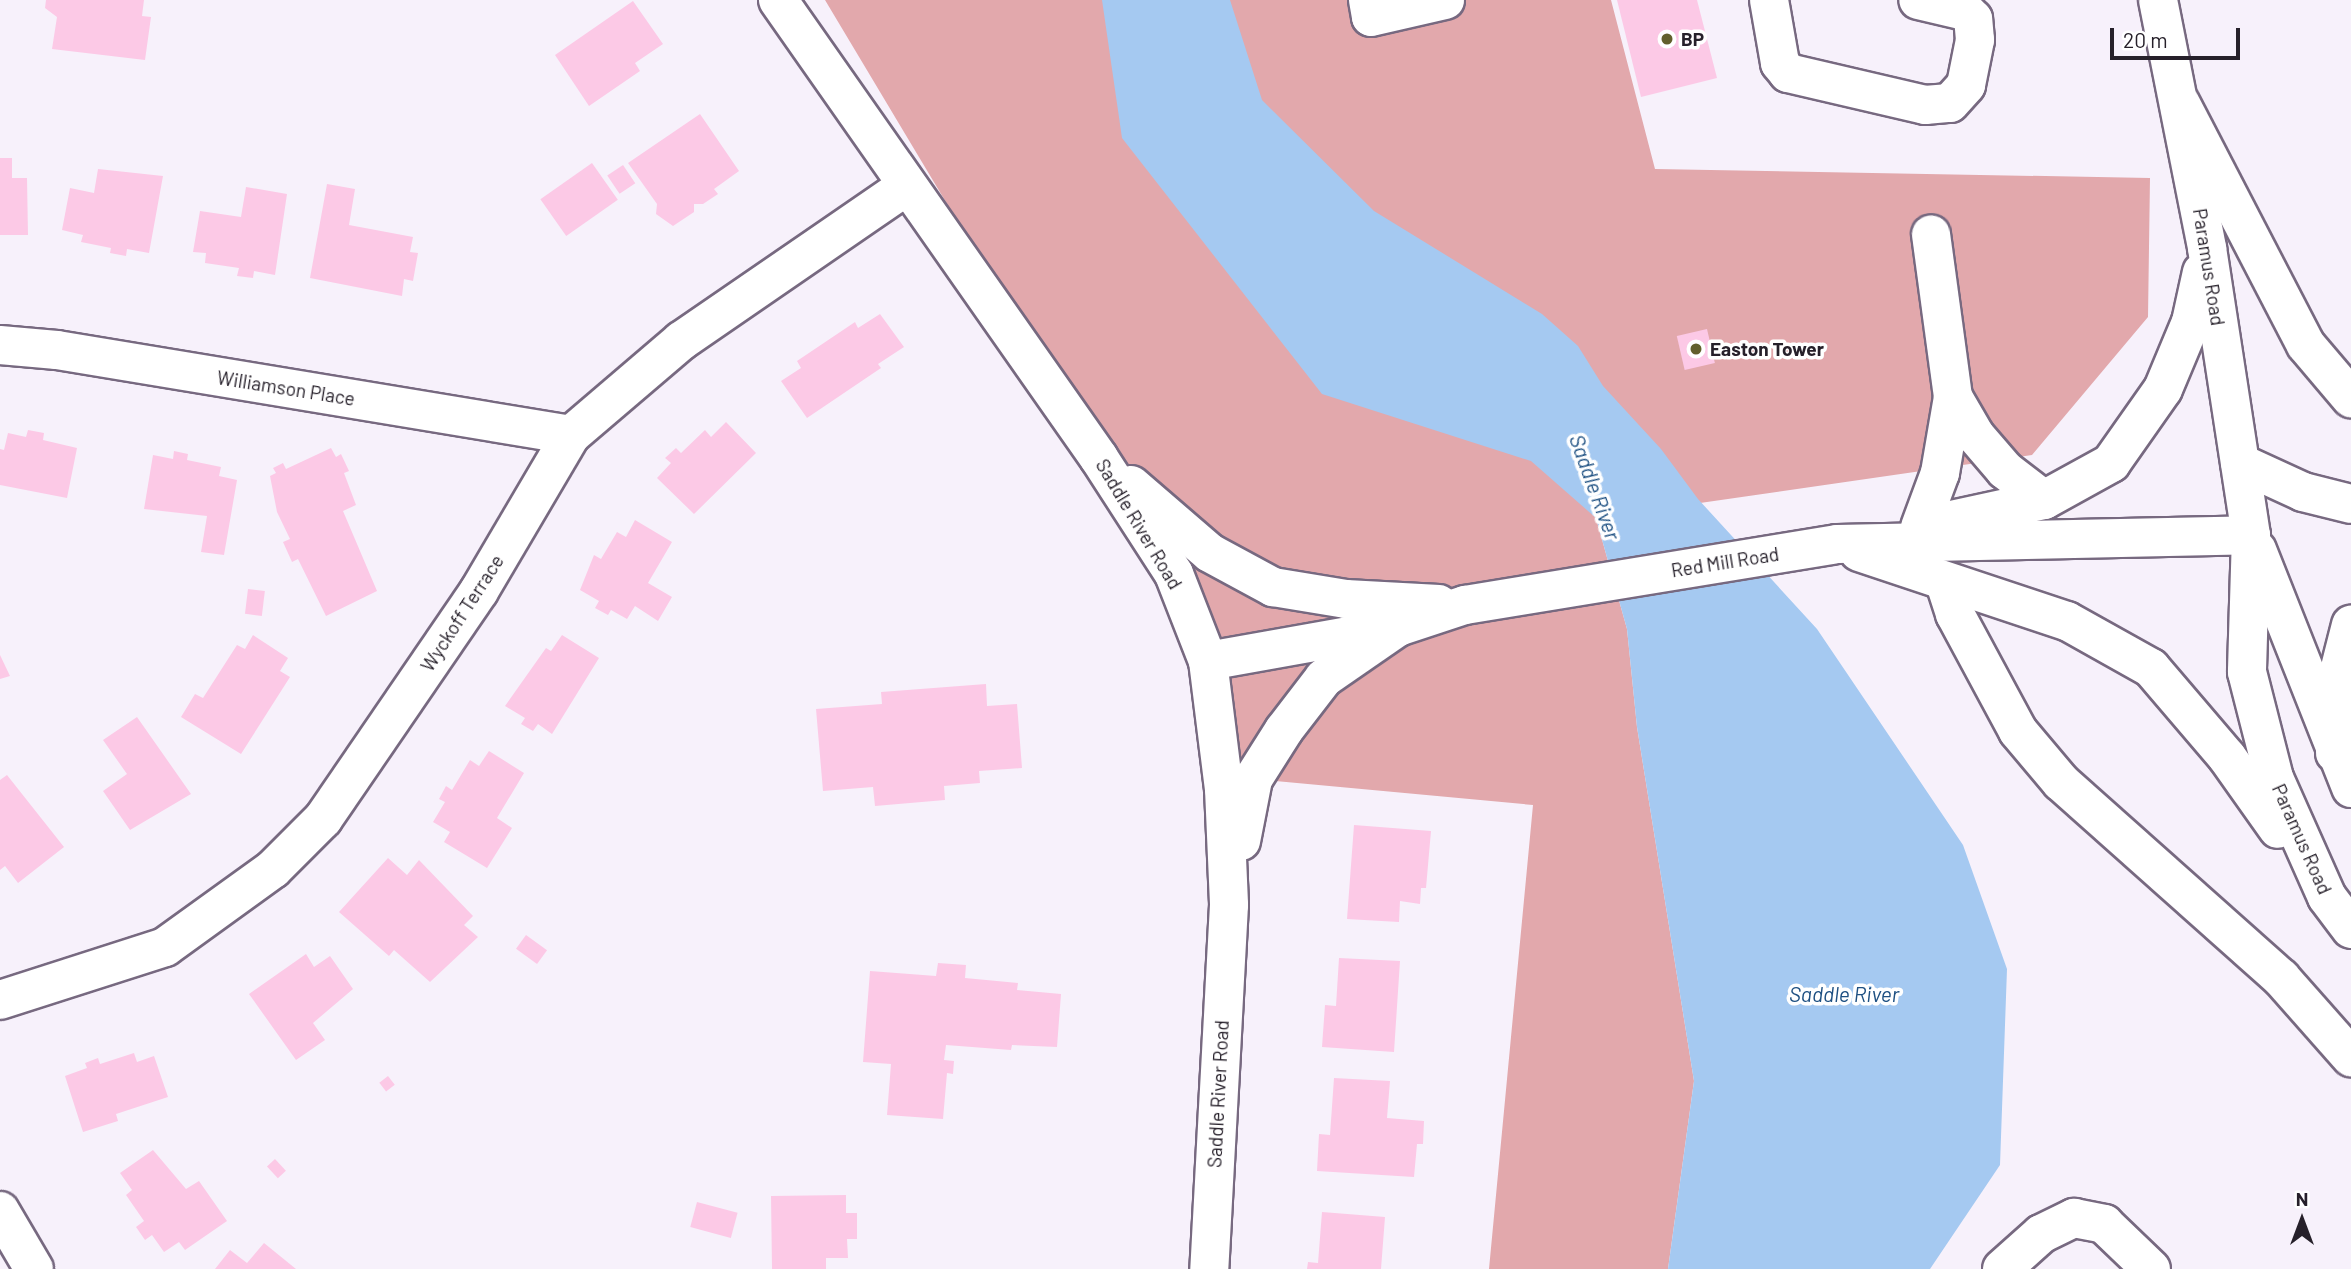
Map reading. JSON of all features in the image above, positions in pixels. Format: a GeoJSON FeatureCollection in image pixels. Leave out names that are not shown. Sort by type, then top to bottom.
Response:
{"type":"FeatureCollection","features":[{"type":"Feature","properties":{"kind":"main road","name":"Saddle River Road"},"geometry":{"type":"LineString","coordinates":[[778,0],[905,187],[1099,458],[1174,574],[1208,661],[1224,789],[1229,905],[1209,1269]]}},
{"type":"Feature","properties":{"kind":"main road"},"geometry":{"type":"LineString","coordinates":[[1368,0],[1371,17],[1445,0]]}},
{"type":"Feature","properties":{"kind":"main road"},"geometry":{"type":"LineString","coordinates":[[1769,0],[1780,63],[1788,73],[1925,105],[1950,103],[1966,85],[1975,40],[1973,19],[1965,11],[1918,0]]}},
{"type":"Feature","properties":{"kind":"main road","name":"Paramus Road"},"geometry":{"type":"LineString","coordinates":[[2158,0],[2181,104],[2207,247],[2251,535],[2247,672],[2274,778],[2327,897],[2351,929]]}},
{"type":"Feature","properties":{"kind":"main road"},"geometry":{"type":"LineString","coordinates":[[2181,104],[2306,345],[2351,398]]}},
{"type":"Feature","properties":{"kind":"main road","name":"Wyckoff Terrace"},"geometry":{"type":"LineString","coordinates":[[0,1000],[165,947],[274,869],[338,796],[479,591],[571,435],[681,341],[905,187]]}},
{"type":"Feature","properties":{"kind":"main road"},"geometry":{"type":"LineString","coordinates":[[1920,527],[1940,473],[1953,397],[1931,234]]}},
{"type":"Feature","properties":{"kind":"main road"},"geometry":{"type":"LineString","coordinates":[[1837,544],[2044,500],[2111,463],[2162,389],[2192,322],[2207,247]]}},
{"type":"Feature","properties":{"kind":"main road","name":"Williamson Place"},"geometry":{"type":"LineString","coordinates":[[0,345],[57,350],[571,435]]}},
{"type":"Feature","properties":{"kind":"main road"},"geometry":{"type":"LineString","coordinates":[[1953,397],[1975,435],[2005,470],[2044,500]]}},
{"type":"Feature","properties":{"kind":"main road"},"geometry":{"type":"LineString","coordinates":[[1099,458],[1210,552],[1273,587],[1346,599],[1465,605]]}},
{"type":"Feature","properties":{"kind":"main road"},"geometry":{"type":"LineString","coordinates":[[2240,463],[2303,492],[2351,504]]}},
{"type":"Feature","properties":{"kind":"main road","name":"Paramus Road"},"geometry":{"type":"LineString","coordinates":[[2251,535],[2351,788]]}},
{"type":"Feature","properties":{"kind":"main road","name":"Red Mill Road"},"geometry":{"type":"LineString","coordinates":[[1208,661],[1398,627],[1465,605],[1837,544],[2251,535]]}},
{"type":"Feature","properties":{"kind":"main road"},"geometry":{"type":"LineString","coordinates":[[1837,544],[1945,583],[2067,621],[2151,668],[2227,757],[2327,897]]}},
{"type":"Feature","properties":{"kind":"main road"},"geometry":{"type":"LineString","coordinates":[[1945,583],[1955,614],[2018,731],[2060,782],[2281,978],[2351,1057]]}},
{"type":"Feature","properties":{"kind":"main road"},"geometry":{"type":"LineString","coordinates":[[2335,753],[2339,672],[2351,625]]}},
{"type":"Feature","properties":{"kind":"main road"},"geometry":{"type":"LineString","coordinates":[[1229,905],[1253,779],[1283,730],[1324,678],[1398,627]]}},
{"type":"Feature","properties":{"kind":"main road"},"geometry":{"type":"LineString","coordinates":[[0,1211],[34,1269]]}},
{"type":"Feature","properties":{"kind":"main road"},"geometry":{"type":"LineString","coordinates":[[2002,1269],[2041,1234],[2074,1218],[2104,1224],[2151,1269]]}},
{"type":"Feature","properties":{"kind":"shaded area"},"geometry":{"type":"Polygon","coordinates":[[[825,0],[1611,0],[1655,169],[2150,178],[2148,317],[2032,455],[1596,518],[1627,629],[1637,727],[1694,1081],[1668,1269],[1489,1269],[1533,805],[1253,779],[1229,905],[1208,661],[1099,458],[825,0]]]}},
{"type":"Feature","properties":{"kind":"water","name":"Saddle River"},"geometry":{"type":"Polygon","coordinates":[[[1102,0],[1230,0],[1262,100],[1374,211],[1542,314],[1578,346],[1603,386],[1661,449],[1698,499],[1817,629],[1963,845],[2007,969],[2000,1165],[1930,1269],[1668,1269],[1694,1081],[1637,727],[1627,629],[1596,518],[1531,461],[1322,394],[1122,138],[1102,0]]]}},
{"type":"Feature","properties":{"kind":"building"},"geometry":{"type":"Polygon","coordinates":[[[46,0],[144,0],[142,16],[151,17],[145,60],[52,49],[57,17],[45,8],[46,0]]]}},
{"type":"Feature","properties":{"kind":"building","name":"BP"},"geometry":{"type":"Polygon","coordinates":[[[1617,0],[1697,0],[1717,78],[1641,97],[1617,0]]]}},
{"type":"Feature","properties":{"kind":"building"},"geometry":{"type":"Polygon","coordinates":[[[633,1],[663,44],[635,63],[640,71],[589,106],[555,55],[633,1]]]}},
{"type":"Feature","properties":{"kind":"building"},"geometry":{"type":"Polygon","coordinates":[[[700,114],[739,171],[714,189],[718,194],[703,204],[694,204],[694,212],[673,226],[656,214],[657,204],[628,163],[700,114]]]}},
{"type":"Feature","properties":{"kind":"building"},"geometry":{"type":"Polygon","coordinates":[[[0,158],[12,158],[12,178],[27,178],[28,235],[0,235],[0,158]]]}},
{"type":"Feature","properties":{"kind":"building"},"geometry":{"type":"Polygon","coordinates":[[[592,163],[618,200],[566,236],[540,199],[592,163]]]}},
{"type":"Feature","properties":{"kind":"building"},"geometry":{"type":"Polygon","coordinates":[[[623,165],[635,183],[620,194],[607,176],[623,165]]]}},
{"type":"Feature","properties":{"kind":"building"},"geometry":{"type":"Polygon","coordinates":[[[98,169],[163,176],[149,253],[127,249],[126,256],[110,253],[111,248],[81,242],[83,235],[62,230],[70,188],[94,193],[98,169]]]}},
{"type":"Feature","properties":{"kind":"building"},"geometry":{"type":"Polygon","coordinates":[[[327,184],[355,189],[349,225],[413,237],[410,252],[418,253],[413,281],[404,279],[402,296],[310,278],[327,184]]]}},
{"type":"Feature","properties":{"kind":"building"},"geometry":{"type":"Polygon","coordinates":[[[246,187],[287,194],[275,275],[254,271],[253,278],[237,276],[239,268],[205,263],[206,253],[193,252],[200,211],[241,217],[246,187]]]}},
{"type":"Feature","properties":{"kind":"building"},"geometry":{"type":"Polygon","coordinates":[[[880,314],[904,347],[878,364],[881,368],[807,418],[781,381],[801,368],[797,361],[855,322],[858,328],[880,314]]]}},
{"type":"Feature","properties":{"kind":"building","name":"Easton Tower"},"geometry":{"type":"Polygon","coordinates":[[[1707,329],[1715,363],[1685,370],[1677,336],[1707,329]]]}},
{"type":"Feature","properties":{"kind":"building"},"geometry":{"type":"Polygon","coordinates":[[[726,422],[756,453],[694,514],[657,478],[671,463],[665,458],[676,448],[681,453],[705,430],[711,437],[726,422]]]}},
{"type":"Feature","properties":{"kind":"building"},"geometry":{"type":"Polygon","coordinates":[[[28,430],[44,433],[43,440],[77,448],[67,498],[0,485],[0,449],[4,450],[8,433],[26,437],[28,430]]]}},
{"type":"Feature","properties":{"kind":"building"},"geometry":{"type":"Polygon","coordinates":[[[331,448],[336,457],[341,454],[349,471],[344,473],[356,505],[343,511],[377,591],[326,616],[298,559],[292,562],[283,542],[290,539],[277,512],[270,476],[276,473],[273,468],[283,463],[286,469],[331,448]]]}},
{"type":"Feature","properties":{"kind":"building"},"geometry":{"type":"Polygon","coordinates":[[[174,451],[188,454],[187,460],[221,467],[219,476],[237,480],[224,555],[201,552],[207,516],[144,509],[153,455],[173,459],[174,451]]]}},
{"type":"Feature","properties":{"kind":"building"},"geometry":{"type":"Polygon","coordinates":[[[635,520],[672,542],[648,583],[672,597],[658,621],[635,606],[627,619],[611,610],[608,615],[595,608],[599,601],[580,590],[594,555],[601,559],[617,532],[626,537],[635,520]]]}},
{"type":"Feature","properties":{"kind":"building"},"geometry":{"type":"Polygon","coordinates":[[[248,589],[265,591],[262,616],[245,614],[248,589]]]}},
{"type":"Feature","properties":{"kind":"building"},"geometry":{"type":"Polygon","coordinates":[[[253,635],[288,658],[280,671],[290,677],[241,754],[181,717],[195,694],[203,698],[237,645],[245,649],[253,635]]]}},
{"type":"Feature","properties":{"kind":"building"},"geometry":{"type":"Polygon","coordinates":[[[562,635],[599,658],[552,734],[538,724],[533,731],[521,724],[525,718],[505,706],[546,648],[551,651],[562,635]]]}},
{"type":"Feature","properties":{"kind":"building"},"geometry":{"type":"Polygon","coordinates":[[[0,655],[10,676],[0,679],[0,655]]]}},
{"type":"Feature","properties":{"kind":"building"},"geometry":{"type":"Polygon","coordinates":[[[986,684],[987,706],[1017,704],[1022,768],[979,771],[980,783],[944,786],[945,800],[875,806],[873,787],[823,791],[816,709],[882,704],[881,692],[986,684]]]}},
{"type":"Feature","properties":{"kind":"building"},"geometry":{"type":"Polygon","coordinates":[[[137,717],[191,794],[130,830],[103,791],[127,774],[103,740],[137,717]]]}},
{"type":"Feature","properties":{"kind":"building"},"geometry":{"type":"Polygon","coordinates":[[[489,751],[524,773],[497,818],[512,828],[487,868],[444,842],[450,832],[433,822],[445,802],[439,799],[446,786],[452,790],[470,760],[479,766],[489,751]]]}},
{"type":"Feature","properties":{"kind":"building"},"geometry":{"type":"Polygon","coordinates":[[[7,775],[64,847],[18,883],[5,866],[0,870],[0,780],[7,775]]]}},
{"type":"Feature","properties":{"kind":"building"},"geometry":{"type":"Polygon","coordinates":[[[1354,825],[1431,831],[1426,888],[1421,888],[1420,904],[1400,901],[1399,922],[1347,919],[1354,825]]]}},
{"type":"Feature","properties":{"kind":"building"},"geometry":{"type":"Polygon","coordinates":[[[388,858],[407,875],[419,860],[473,916],[464,925],[478,937],[430,982],[394,950],[389,956],[339,912],[388,858]]]}},
{"type":"Feature","properties":{"kind":"building"},"geometry":{"type":"Polygon","coordinates":[[[526,935],[547,950],[537,964],[516,949],[526,935]]]}},
{"type":"Feature","properties":{"kind":"building"},"geometry":{"type":"Polygon","coordinates":[[[306,954],[314,967],[330,956],[353,989],[313,1023],[325,1040],[296,1060],[249,994],[306,954]]]}},
{"type":"Feature","properties":{"kind":"building"},"geometry":{"type":"Polygon","coordinates":[[[1339,958],[1400,961],[1394,1052],[1322,1047],[1325,1005],[1336,1006],[1339,958]]]}},
{"type":"Feature","properties":{"kind":"building"},"geometry":{"type":"Polygon","coordinates":[[[938,963],[966,965],[965,978],[1018,983],[1017,990],[1061,994],[1057,1047],[1012,1045],[1011,1050],[946,1045],[944,1060],[954,1061],[953,1074],[947,1073],[943,1119],[887,1115],[891,1064],[863,1062],[870,971],[936,976],[938,963]]]}},
{"type":"Feature","properties":{"kind":"building"},"geometry":{"type":"Polygon","coordinates":[[[134,1053],[137,1062],[154,1056],[168,1097],[116,1114],[118,1121],[83,1132],[65,1076],[87,1068],[85,1063],[98,1058],[100,1064],[134,1053]]]}},
{"type":"Feature","properties":{"kind":"building"},"geometry":{"type":"Polygon","coordinates":[[[388,1076],[395,1085],[386,1091],[379,1083],[388,1076]]]}},
{"type":"Feature","properties":{"kind":"building"},"geometry":{"type":"Polygon","coordinates":[[[1334,1078],[1390,1081],[1387,1118],[1424,1121],[1423,1144],[1417,1144],[1414,1177],[1317,1171],[1319,1134],[1330,1135],[1334,1078]]]}},
{"type":"Feature","properties":{"kind":"building"},"geometry":{"type":"Polygon","coordinates":[[[153,1150],[186,1189],[199,1181],[227,1221],[185,1250],[179,1242],[164,1252],[152,1235],[145,1240],[136,1227],[144,1221],[126,1195],[132,1190],[120,1173],[153,1150]]]}},
{"type":"Feature","properties":{"kind":"building"},"geometry":{"type":"Polygon","coordinates":[[[275,1159],[286,1171],[278,1178],[267,1167],[275,1159]]]}},
{"type":"Feature","properties":{"kind":"building"},"geometry":{"type":"Polygon","coordinates":[[[846,1195],[846,1213],[857,1213],[857,1239],[847,1239],[848,1258],[826,1258],[826,1269],[772,1269],[771,1196],[846,1195]]]}},
{"type":"Feature","properties":{"kind":"building"},"geometry":{"type":"Polygon","coordinates":[[[697,1202],[738,1213],[731,1238],[690,1227],[697,1202]]]}},
{"type":"Feature","properties":{"kind":"building"},"geometry":{"type":"Polygon","coordinates":[[[1322,1212],[1385,1217],[1381,1269],[1307,1269],[1308,1262],[1318,1263],[1322,1212]]]}},
{"type":"Feature","properties":{"kind":"building"},"geometry":{"type":"Polygon","coordinates":[[[264,1243],[296,1269],[215,1269],[230,1250],[247,1263],[264,1243]]]}},
{"type":"Feature","properties":{"kind":"place","name":"BP"},"geometry":{"type":"Point","coordinates":[1667,39]}},
{"type":"Feature","properties":{"kind":"place","name":"Easton Tower"},"geometry":{"type":"Point","coordinates":[1696,349]}}]}
